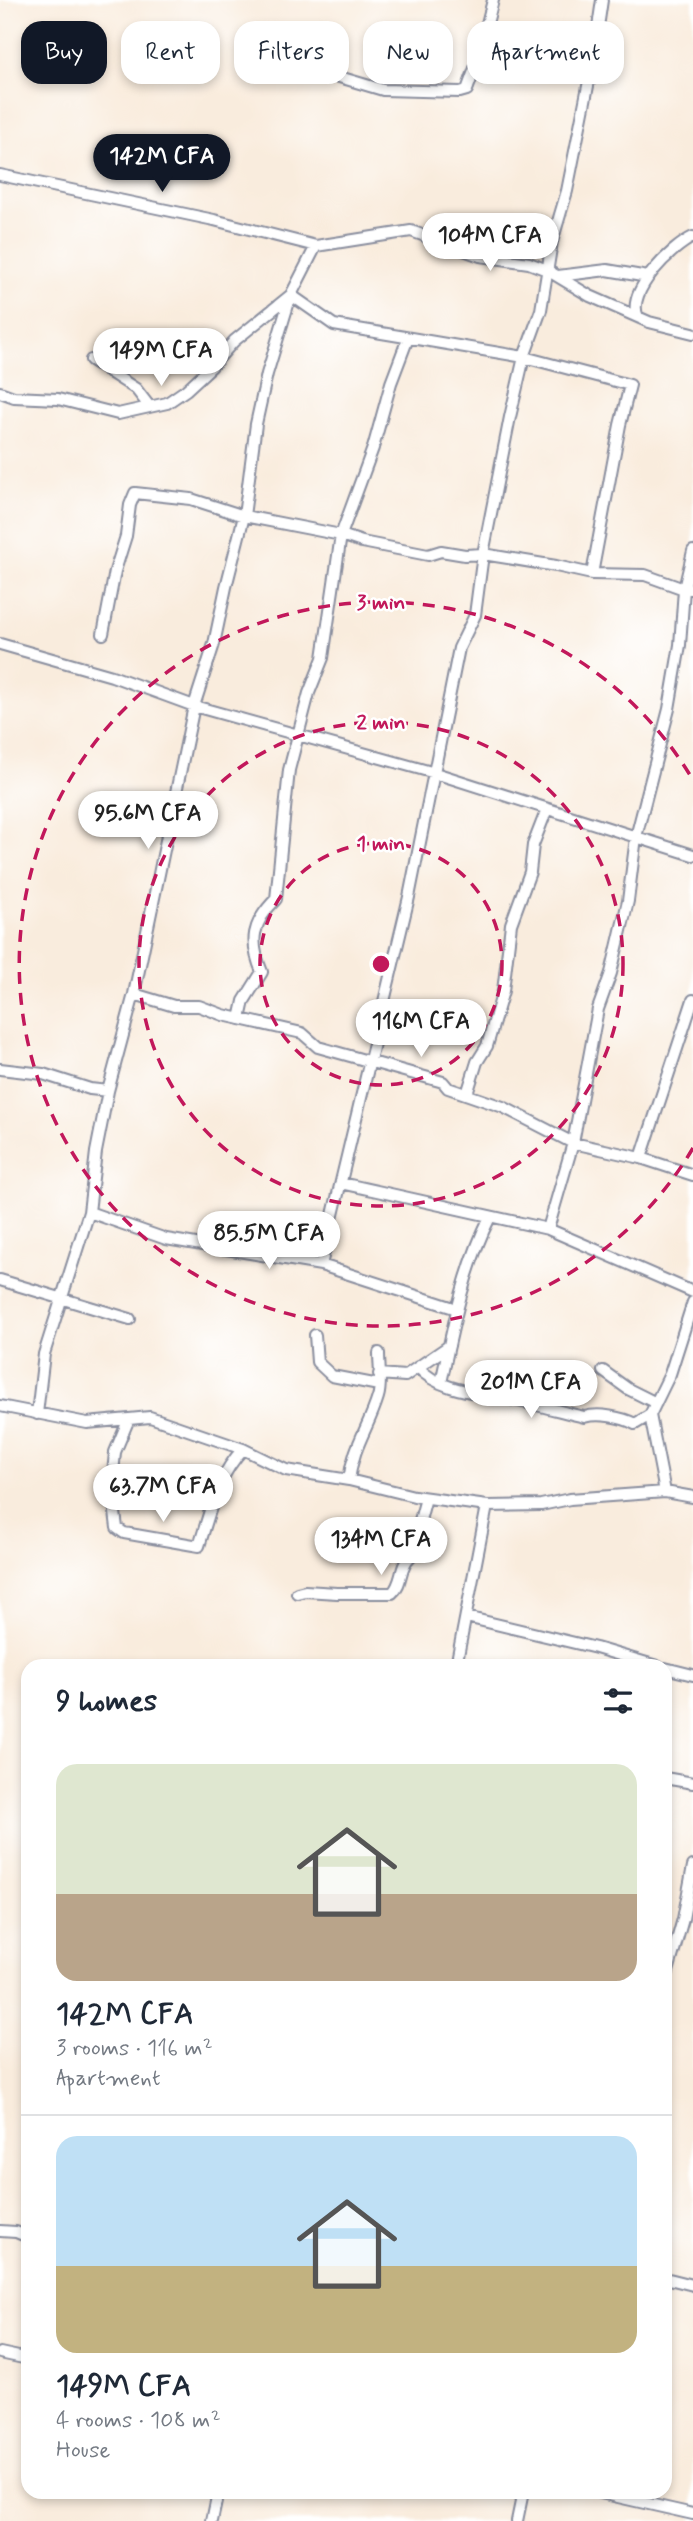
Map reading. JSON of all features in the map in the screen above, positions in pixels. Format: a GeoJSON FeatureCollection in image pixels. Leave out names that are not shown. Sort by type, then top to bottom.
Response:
{"type":"FeatureCollection","features":[{"type":"Feature","properties":{"kind":"street"},"geometry":{"type":"LineString","coordinates":[[349,80],[383,90],[467,90],[477,63],[493,0]]}},
{"type":"Feature","properties":{"kind":"street"},"geometry":{"type":"LineString","coordinates":[[321,1265],[371,1061],[435,773],[459,648],[475,615],[483,554],[524,357],[552,273],[552,242],[567,191],[593,61],[602,0]]}},
{"type":"Feature","properties":{"kind":"street"},"geometry":{"type":"LineString","coordinates":[[0,175],[214,220],[316,246],[411,231],[480,256],[529,263],[552,273],[590,296],[638,317],[693,333]]}},
{"type":"Feature","properties":{"kind":"street"},"geometry":{"type":"LineString","coordinates":[[638,317],[635,310],[636,299],[648,277],[666,257],[693,237]]}},
{"type":"Feature","properties":{"kind":"street"},"geometry":{"type":"LineString","coordinates":[[37,1414],[44,1354],[89,1212],[96,1152],[108,1091],[134,994],[194,706],[214,644],[244,516],[256,424],[267,374],[291,295],[316,246]]}},
{"type":"Feature","properties":{"kind":"street"},"geometry":{"type":"LineString","coordinates":[[552,273],[607,270],[648,277]]}},
{"type":"Feature","properties":{"kind":"street"},"geometry":{"type":"LineString","coordinates":[[291,295],[334,325],[524,357],[630,385],[592,574]]}},
{"type":"Feature","properties":{"kind":"street"},"geometry":{"type":"LineString","coordinates":[[0,392],[14,397],[58,399],[118,414],[167,403],[212,366],[234,341],[291,295]]}},
{"type":"Feature","properties":{"kind":"street"},"geometry":{"type":"LineString","coordinates":[[240,1019],[244,1001],[262,972],[254,954],[256,925],[264,911],[276,899],[289,770],[309,693],[323,658],[341,535],[373,448],[391,383],[408,338]]}},
{"type":"Feature","properties":{"kind":"street"},"geometry":{"type":"LineString","coordinates":[[91,360],[128,383],[144,397],[149,406]]}},
{"type":"Feature","properties":{"kind":"street"},"geometry":{"type":"LineString","coordinates":[[103,634],[115,571],[135,493],[191,499],[244,516],[428,555],[441,551],[465,555],[483,554],[592,574],[645,575],[688,589]]}},
{"type":"Feature","properties":{"kind":"street"},"geometry":{"type":"LineString","coordinates":[[548,1229],[573,1143],[598,1009],[611,973],[628,901],[636,837],[669,709],[693,551]]}},
{"type":"Feature","properties":{"kind":"street"},"geometry":{"type":"LineString","coordinates":[[0,644],[112,676],[194,706],[435,773],[693,855]]}},
{"type":"Feature","properties":{"kind":"street"},"geometry":{"type":"LineString","coordinates":[[467,1094],[503,991],[511,924],[530,872],[533,845],[547,809]]}},
{"type":"Feature","properties":{"kind":"street"},"geometry":{"type":"LineString","coordinates":[[134,994],[174,1006],[199,1006],[240,1019],[302,1032],[318,1047],[443,1082],[448,1088],[503,1107],[573,1143],[641,1158],[693,1175]]}},
{"type":"Feature","properties":{"kind":"street"},"geometry":{"type":"LineString","coordinates":[[641,1158],[693,1000]]}},
{"type":"Feature","properties":{"kind":"street"},"geometry":{"type":"LineString","coordinates":[[0,1069],[43,1074],[90,1089],[108,1091]]}},
{"type":"Feature","properties":{"kind":"street"},"geometry":{"type":"LineString","coordinates":[[341,1182],[548,1229],[693,1292]]}},
{"type":"Feature","properties":{"kind":"street"},"geometry":{"type":"LineString","coordinates":[[89,1212],[166,1240],[321,1265],[457,1309]]}},
{"type":"Feature","properties":{"kind":"street"},"geometry":{"type":"LineString","coordinates":[[441,1382],[457,1309],[475,1248],[490,1217]]}},
{"type":"Feature","properties":{"kind":"street"},"geometry":{"type":"LineString","coordinates":[[0,1280],[130,1319]]}},
{"type":"Feature","properties":{"kind":"street"},"geometry":{"type":"LineString","coordinates":[[418,1367],[426,1376],[476,1393],[584,1417],[595,1414],[635,1424],[650,1415],[670,1374],[693,1303]]}},
{"type":"Feature","properties":{"kind":"street"},"geometry":{"type":"LineString","coordinates":[[315,1335],[317,1362],[332,1376],[379,1379],[405,1376],[449,1346]]}},
{"type":"Feature","properties":{"kind":"street"},"geometry":{"type":"LineString","coordinates":[[349,1480],[351,1464],[361,1435],[379,1395],[379,1353]]}},
{"type":"Feature","properties":{"kind":"street"},"geometry":{"type":"LineString","coordinates":[[603,1371],[628,1389],[656,1403]]}},
{"type":"Feature","properties":{"kind":"street"},"geometry":{"type":"LineString","coordinates":[[0,1406],[87,1423],[150,1417],[243,1449],[286,1470],[349,1480],[426,1498],[487,1506],[541,1504],[570,1499],[665,1492],[693,1497]]}},
{"type":"Feature","properties":{"kind":"street"},"geometry":{"type":"LineString","coordinates":[[650,1415],[665,1492]]}},
{"type":"Feature","properties":{"kind":"street"},"geometry":{"type":"LineString","coordinates":[[128,1421],[116,1452],[113,1474],[121,1497],[115,1512],[117,1528],[124,1534],[199,1546],[217,1487],[229,1464],[243,1449]]}},
{"type":"Feature","properties":{"kind":"street"},"geometry":{"type":"LineString","coordinates":[[297,1593],[392,1593],[396,1590],[405,1562],[410,1557],[426,1498]]}},
{"type":"Feature","properties":{"kind":"street"},"geometry":{"type":"LineString","coordinates":[[457,1659],[487,1506]]}},
{"type":"Feature","properties":{"kind":"street"},"geometry":{"type":"LineString","coordinates":[[466,1617],[633,1659]]}},
{"type":"Feature","properties":{"kind":"street"},"geometry":{"type":"LineString","coordinates":[[672,1670],[693,1675]]}},
{"type":"Feature","properties":{"kind":"street"},"geometry":{"type":"LineString","coordinates":[[672,1779],[693,1783]]}},
{"type":"Feature","properties":{"kind":"street"},"geometry":{"type":"LineString","coordinates":[[672,1958],[683,1919],[693,1866]]}},
{"type":"Feature","properties":{"kind":"street"},"geometry":{"type":"LineString","coordinates":[[0,2231],[21,2234]]}},
{"type":"Feature","properties":{"kind":"street"},"geometry":{"type":"LineString","coordinates":[[672,2280],[693,2285]]}},
{"type":"Feature","properties":{"kind":"street"},"geometry":{"type":"LineString","coordinates":[[0,2354],[21,2358]]}},
{"type":"Feature","properties":{"kind":"street"},"geometry":{"type":"LineString","coordinates":[[212,2521],[217,2499]]}},
{"type":"Feature","properties":{"kind":"street"},"geometry":{"type":"LineString","coordinates":[[517,2521],[522,2499]]}},
{"type":"Feature","properties":{"kind":"street"},"geometry":{"type":"LineString","coordinates":[[627,2499],[693,2514]]}}]}
